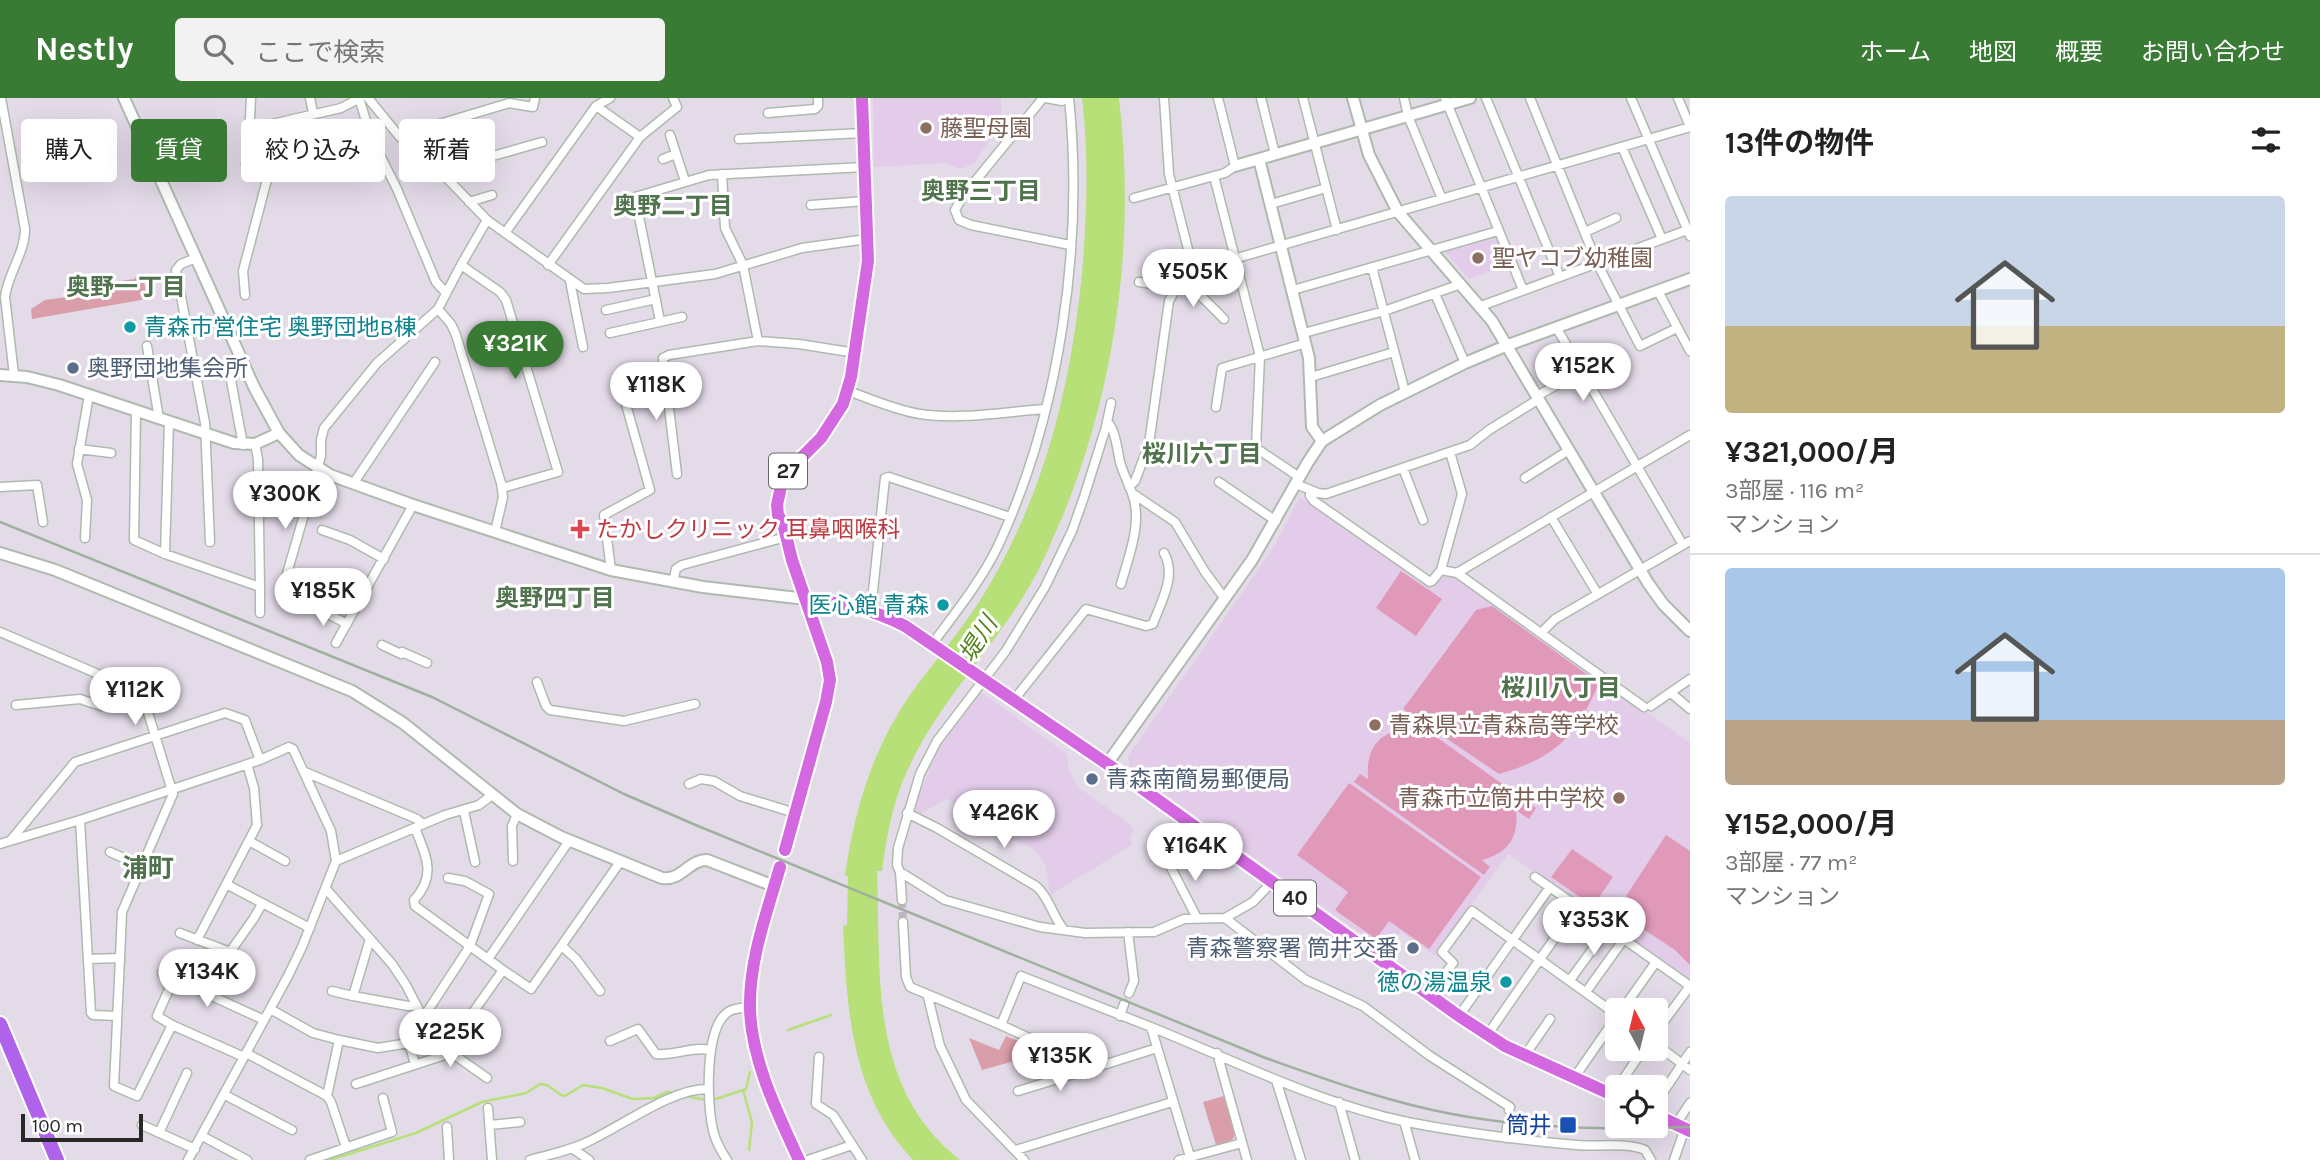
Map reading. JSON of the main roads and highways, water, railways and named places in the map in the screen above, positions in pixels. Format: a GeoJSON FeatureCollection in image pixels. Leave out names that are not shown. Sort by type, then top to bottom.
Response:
{"type":"FeatureCollection","features":[{"type":"Feature","properties":{"kind":"highway"},"geometry":{"type":"LineString","coordinates":[[0,1024],[57,1160]]}},
{"type":"Feature","properties":{"kind":"main road","name":"27"},"geometry":{"type":"LineString","coordinates":[[785,850],[830,680],[822,646],[783,523],[778,515],[778,494],[789,471],[821,438],[843,404],[848,391],[866,281],[862,98]]}},
{"type":"Feature","properties":{"kind":"main road","name":"40"},"geometry":{"type":"LineString","coordinates":[[806,599],[871,610],[905,626],[1107,764],[1459,1016],[1525,1055],[1574,1078],[1605,1088]]}},
{"type":"Feature","properties":{"kind":"main road"},"geometry":{"type":"LineString","coordinates":[[780,867],[758,949],[750,1007],[752,1032],[762,1067],[799,1160]]}},
{"type":"Feature","properties":{"kind":"water","name":"堤川"},"geometry":{"type":"Polygon","coordinates":[[[1082,98],[1119,98],[1124,151],[1123,259],[1117,313],[1096,419],[1061,520],[1034,579],[914,756],[895,804],[882,871],[877,871],[881,989],[894,1064],[909,1099],[930,1131],[960,1160],[913,1160],[876,1108],[856,1050],[847,989],[843,926],[847,925],[848,877],[845,875],[849,849],[869,775],[890,728],[918,684],[974,610],[1003,561],[1022,522],[1051,442],[1070,359],[1082,273],[1087,186],[1082,98]]]}},
{"type":"Feature","properties":{"kind":"waterway"},"geometry":{"type":"LineString","coordinates":[[788,1030],[831,1015]]}},
{"type":"Feature","properties":{"kind":"waterway"},"geometry":{"type":"LineString","coordinates":[[713,1100],[746,1089],[750,1072]]}},
{"type":"Feature","properties":{"kind":"waterway"},"geometry":{"type":"LineString","coordinates":[[330,1160],[416,1133],[482,1102],[526,1093],[540,1084],[547,1085],[565,1096],[583,1085],[602,1088],[633,1099],[654,1098],[667,1092],[676,1093]]}},
{"type":"Feature","properties":{"kind":"waterway"},"geometry":{"type":"LineString","coordinates":[[743,1090],[752,1122],[749,1150]]}},
{"type":"Feature","properties":{"kind":"waterway"},"geometry":{"type":"LineString","coordinates":[[685,1096],[706,1100]]}},
{"type":"Feature","properties":{"kind":"tunnel"},"geometry":{"type":"LineString","coordinates":[[902,900],[903,922]]}},
{"type":"Feature","properties":{"kind":"railway"},"geometry":{"type":"LineString","coordinates":[[0,522],[432,697],[624,794],[698,826],[1263,1057],[1380,1096],[1481,1119],[1571,1127],[1690,1127]]}},
{"type":"Feature","properties":{"kind":"place","name":"藤聖母園"},"geometry":{"type":"Point","coordinates":[926,128]}},
{"type":"Feature","properties":{"kind":"place","name":"聖ヤコブ幼稚園"},"geometry":{"type":"Point","coordinates":[1478,258]}},
{"type":"Feature","properties":{"kind":"place","name":"青森市営住宅 奥野団地B棟"},"geometry":{"type":"Point","coordinates":[130,327]}},
{"type":"Feature","properties":{"kind":"place","name":"奥野団地集会所"},"geometry":{"type":"Point","coordinates":[73,368]}},
{"type":"Feature","properties":{"kind":"place","name":"たかしクリニック 耳鼻咽喉科"},"geometry":{"type":"Point","coordinates":[580,529]}},
{"type":"Feature","properties":{"kind":"place","name":"医心館 青森"},"geometry":{"type":"Point","coordinates":[943,605]}},
{"type":"Feature","properties":{"kind":"place","name":"青森県立青森高等学校"},"geometry":{"type":"Point","coordinates":[1375,725]}},
{"type":"Feature","properties":{"kind":"place","name":"青森南簡易郵便局"},"geometry":{"type":"Point","coordinates":[1092,779]}},
{"type":"Feature","properties":{"kind":"place","name":"青森市立筒井中学校"},"geometry":{"type":"Point","coordinates":[1619,798]}},
{"type":"Feature","properties":{"kind":"place","name":"青森警察署 筒井交番"},"geometry":{"type":"Point","coordinates":[1413,948]}},
{"type":"Feature","properties":{"kind":"place","name":"徳の湯温泉"},"geometry":{"type":"Point","coordinates":[1506,982]}},
{"type":"Feature","properties":{"kind":"place","name":"筒井"},"geometry":{"type":"Point","coordinates":[1568,1125]}},
{"type":"Feature","properties":{"kind":"district","name":"奥野三丁目"},"geometry":{"type":"Point","coordinates":[981,191]}},
{"type":"Feature","properties":{"kind":"district","name":"奥野二丁目"},"geometry":{"type":"Point","coordinates":[673,206]}},
{"type":"Feature","properties":{"kind":"district","name":"奥野一丁目"},"geometry":{"type":"Point","coordinates":[126,287]}},
{"type":"Feature","properties":{"kind":"district","name":"桜川六丁目"},"geometry":{"type":"Point","coordinates":[1202,454]}},
{"type":"Feature","properties":{"kind":"district","name":"奥野四丁目"},"geometry":{"type":"Point","coordinates":[555,598]}},
{"type":"Feature","properties":{"kind":"district","name":"桜川八丁目"},"geometry":{"type":"Point","coordinates":[1561,688]}},
{"type":"Feature","properties":{"kind":"district","name":"浦町"},"geometry":{"type":"Point","coordinates":[148,868]}}]}
